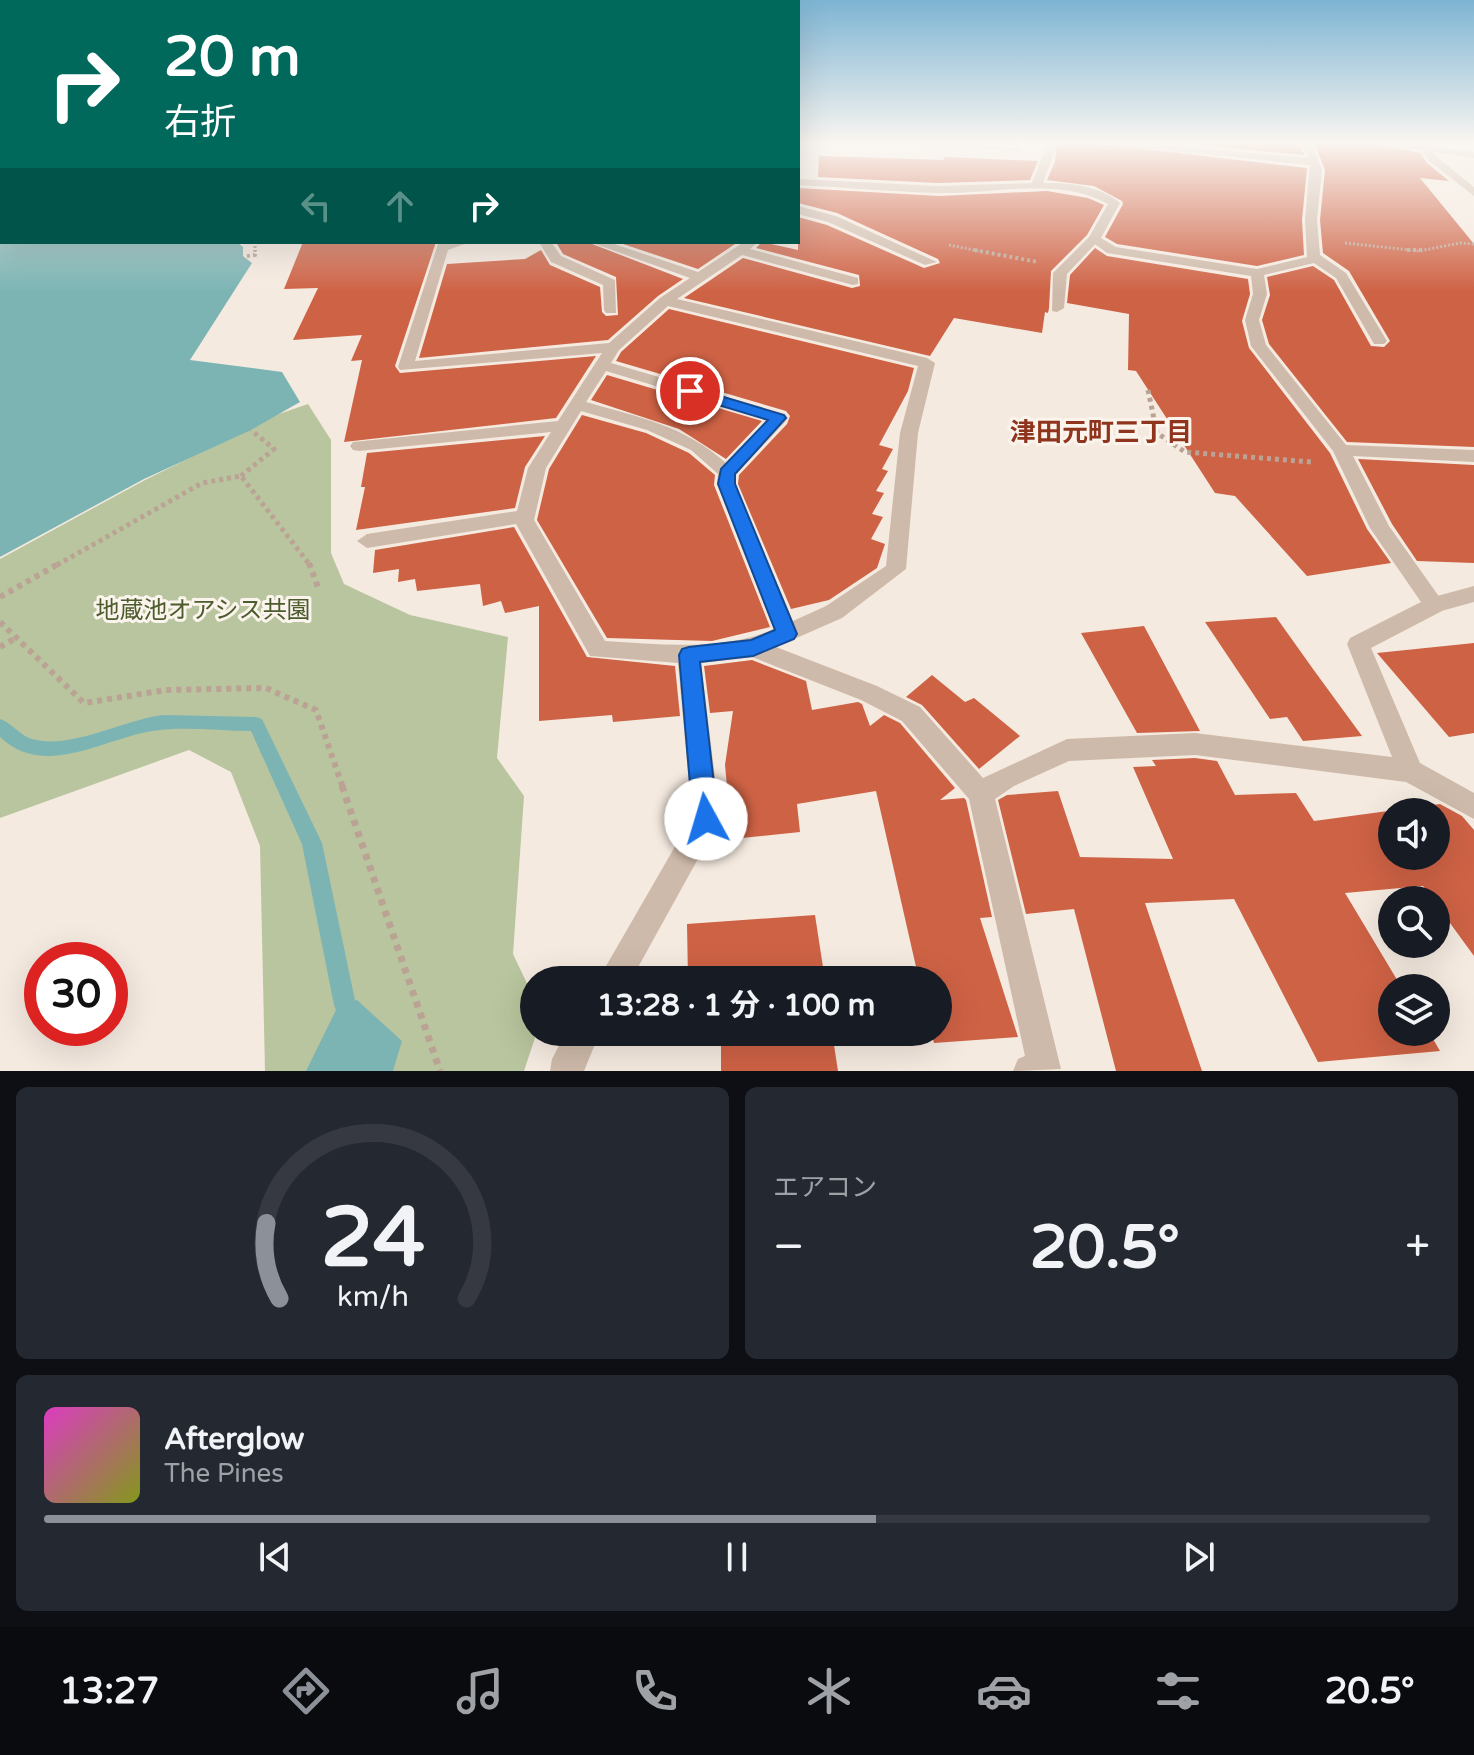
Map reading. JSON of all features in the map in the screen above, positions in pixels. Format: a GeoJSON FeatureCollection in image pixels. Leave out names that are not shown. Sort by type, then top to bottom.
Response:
{"type":"FeatureCollection","features":[{"type":"Feature","properties":{"kind":"street"},"geometry":{"type":"LineString","coordinates":[[1057,308],[1060,273],[1094,239],[1114,203],[1102,194],[1085,192]]}},
{"type":"Feature","properties":{"kind":"street"},"geometry":{"type":"LineString","coordinates":[[1317,192],[1311,215],[1313,248],[1341,276],[1379,341]]}},
{"type":"Feature","properties":{"kind":"street"},"geometry":{"type":"LineString","coordinates":[[800,211],[832,219],[930,262]]}},
{"type":"Feature","properties":{"kind":"street"},"geometry":{"type":"LineString","coordinates":[[1094,239],[1112,250],[1257,273],[1313,248]]}},
{"type":"Feature","properties":{"kind":"street"},"geometry":{"type":"LineString","coordinates":[[455,244],[442,247],[406,367],[613,347]]}},
{"type":"Feature","properties":{"kind":"street"},"geometry":{"type":"LineString","coordinates":[[546,244],[556,259],[610,283],[611,310]]}},
{"type":"Feature","properties":{"kind":"street"},"geometry":{"type":"LineString","coordinates":[[602,244],[699,277]]}},
{"type":"Feature","properties":{"kind":"street"},"geometry":{"type":"LineString","coordinates":[[665,301],[927,363],[909,433],[896,569],[834,612],[753,648],[689,655],[598,650],[524,520],[537,468],[613,347],[665,301],[746,246],[853,281]]}},
{"type":"Feature","properties":{"kind":"street"},"geometry":{"type":"LineString","coordinates":[[1257,273],[1260,294],[1252,320],[1259,346],[1345,457],[1380,528],[1434,605]]}},
{"type":"Feature","properties":{"kind":"street"},"geometry":{"type":"LineString","coordinates":[[602,365],[779,418],[727,473],[726,484],[787,634]]}},
{"type":"Feature","properties":{"kind":"street"},"geometry":{"type":"LineString","coordinates":[[577,405],[653,426],[697,446],[727,473]]}},
{"type":"Feature","properties":{"kind":"street"},"geometry":{"type":"LineString","coordinates":[[359,446],[563,426]]}},
{"type":"Feature","properties":{"kind":"street"},"geometry":{"type":"LineString","coordinates":[[1345,457],[1474,456]]}},
{"type":"Feature","properties":{"kind":"street"},"geometry":{"type":"LineString","coordinates":[[367,541],[525,516]]}},
{"type":"Feature","properties":{"kind":"street"},"geometry":{"type":"LineString","coordinates":[[1410,771],[1358,644],[1434,605],[1474,594]]}},
{"type":"Feature","properties":{"kind":"street"},"geometry":{"type":"LineString","coordinates":[[753,648],[869,693],[911,714],[981,794],[1044,1069],[1030,1071]]}},
{"type":"Feature","properties":{"kind":"street"},"geometry":{"type":"LineString","coordinates":[[622,966],[706,819],[689,655]]}},
{"type":"Feature","properties":{"kind":"street"},"geometry":{"type":"LineString","coordinates":[[981,794],[1005,778],[1067,750],[1195,744],[1410,771],[1474,807]]}},
{"type":"Feature","properties":{"kind":"street"},"geometry":{"type":"LineString","coordinates":[[567,1071],[576,1046]]}},
{"type":"Feature","properties":{"kind":"path"},"geometry":{"type":"LineString","coordinates":[[893,246],[924,242],[1065,267]]}},
{"type":"Feature","properties":{"kind":"path"},"geometry":{"type":"LineString","coordinates":[[1313,248],[1419,251],[1460,243],[1474,244]]}},
{"type":"Feature","properties":{"kind":"path"},"geometry":{"type":"LineString","coordinates":[[247,256],[255,255],[255,244]]}},
{"type":"Feature","properties":{"kind":"path"},"geometry":{"type":"LineString","coordinates":[[1148,390],[1157,433],[1185,452],[1345,457]]}},
{"type":"Feature","properties":{"kind":"path"},"geometry":{"type":"LineString","coordinates":[[0,597],[202,483],[241,476],[274,449],[251,430]]}},
{"type":"Feature","properties":{"kind":"path"},"geometry":{"type":"LineString","coordinates":[[241,476],[311,566],[319,590]]}},
{"type":"Feature","properties":{"kind":"path"},"geometry":{"type":"LineString","coordinates":[[0,622],[84,703],[166,690],[266,688],[316,710],[440,1071]]}},
{"type":"Feature","properties":{"kind":"path"},"geometry":{"type":"LineString","coordinates":[[0,647],[16,638]]}},
{"type":"Feature","properties":{"kind":"green space","name":"地蔵池オアシス共園"},"geometry":{"type":"Polygon","coordinates":[[[308,404],[331,440],[331,553],[344,584],[410,615],[508,637],[497,758],[524,796],[513,954],[520,969],[520,1046],[532,1046],[524,1071],[265,1071],[260,846],[231,772],[189,750],[0,818],[0,559],[145,480],[279,414],[308,404]]]}},
{"type":"Feature","properties":{"kind":"water"},"geometry":{"type":"Polygon","coordinates":[[[0,244],[239,244],[243,247],[243,256],[252,263],[190,360],[282,372],[300,402],[251,430],[144,479],[0,557],[0,244]]]}},
{"type":"Feature","properties":{"kind":"water"},"geometry":{"type":"Polygon","coordinates":[[[357,1000],[402,1041],[393,1071],[306,1071],[337,1008],[357,1000]]]}},
{"type":"Feature","properties":{"kind":"building"},"geometry":{"type":"Polygon","coordinates":[[[800,192],[939,196],[1053,192],[1088,198],[1104,205],[1087,235],[1051,271],[1049,308],[1048,313],[1045,312],[1042,333],[954,318],[930,356],[684,298],[743,258],[852,288],[860,286],[859,275],[756,248],[760,244],[771,244],[798,250],[800,218],[827,225],[924,268],[940,263],[938,259],[837,213],[800,204],[800,192]]]}},
{"type":"Feature","properties":{"kind":"building"},"geometry":{"type":"Polygon","coordinates":[[[1105,192],[1305,192],[1304,255],[1257,266],[1117,244],[1105,237],[1122,201],[1105,192]]]}},
{"type":"Feature","properties":{"kind":"building"},"geometry":{"type":"Polygon","coordinates":[[[1323,192],[1431,192],[1474,244],[1474,447],[1347,442],[1269,344],[1262,320],[1270,295],[1267,277],[1313,266],[1334,280],[1371,346],[1384,347],[1390,341],[1349,271],[1323,253],[1320,220],[1323,192]]]}},
{"type":"Feature","properties":{"kind":"building"},"geometry":{"type":"Polygon","coordinates":[[[302,244],[435,244],[395,366],[400,373],[596,356],[556,418],[344,442],[362,360],[351,361],[362,335],[293,340],[318,288],[284,289],[302,244]]]}},
{"type":"Feature","properties":{"kind":"building"},"geometry":{"type":"Polygon","coordinates":[[[557,244],[592,244],[683,279],[658,296],[608,340],[419,358],[447,264],[525,259],[541,250],[550,265],[600,287],[602,312],[606,316],[618,315],[616,277],[563,254],[557,244]]]}},
{"type":"Feature","properties":{"kind":"building"},"geometry":{"type":"Polygon","coordinates":[[[623,244],[735,244],[698,269],[623,244]]]}},
{"type":"Feature","properties":{"kind":"building"},"geometry":{"type":"Polygon","coordinates":[[[1095,248],[1107,256],[1248,279],[1250,294],[1242,321],[1249,348],[1330,453],[1367,529],[1391,563],[1307,576],[1235,496],[1215,493],[1136,371],[1128,370],[1129,314],[1067,303],[1070,275],[1095,248]]]}},
{"type":"Feature","properties":{"kind":"building"},"geometry":{"type":"Polygon","coordinates":[[[669,309],[914,368],[908,391],[879,445],[893,449],[882,469],[888,471],[876,491],[884,493],[872,514],[883,517],[871,539],[885,544],[877,568],[829,600],[791,609],[738,484],[739,475],[787,424],[790,416],[786,411],[616,361],[621,352],[669,309]]]}},
{"type":"Feature","properties":{"kind":"building"},"geometry":{"type":"Polygon","coordinates":[[[607,375],[762,421],[726,459],[679,429],[591,400],[607,375]]]}},
{"type":"Feature","properties":{"kind":"building"},"geometry":{"type":"Polygon","coordinates":[[[582,415],[646,433],[689,453],[715,475],[714,485],[770,627],[712,641],[607,638],[537,520],[549,469],[582,415]]]}},
{"type":"Feature","properties":{"kind":"building"},"geometry":{"type":"Polygon","coordinates":[[[545,436],[525,467],[515,508],[356,530],[365,487],[361,487],[367,453],[545,436]]]}},
{"type":"Feature","properties":{"kind":"building"},"geometry":{"type":"Polygon","coordinates":[[[1358,459],[1474,465],[1474,563],[1417,561],[1392,524],[1358,459]]]}},
{"type":"Feature","properties":{"kind":"building"},"geometry":{"type":"Polygon","coordinates":[[[514,527],[587,657],[675,666],[680,716],[613,722],[612,715],[539,721],[539,606],[505,613],[501,601],[483,606],[480,584],[417,591],[415,579],[398,582],[399,569],[373,573],[375,550],[514,527]]]}},
{"type":"Feature","properties":{"kind":"building"},"geometry":{"type":"Polygon","coordinates":[[[1276,617],[1362,736],[1303,741],[1287,717],[1270,719],[1205,622],[1276,617]]]}},
{"type":"Feature","properties":{"kind":"building"},"geometry":{"type":"Polygon","coordinates":[[[1144,626],[1200,731],[1137,733],[1081,633],[1144,626]]]}},
{"type":"Feature","properties":{"kind":"building"},"geometry":{"type":"Polygon","coordinates":[[[1474,643],[1474,733],[1449,737],[1377,653],[1474,643]]]}},
{"type":"Feature","properties":{"kind":"building"},"geometry":{"type":"Polygon","coordinates":[[[752,660],[806,681],[812,710],[858,702],[862,704],[870,726],[884,715],[900,723],[955,788],[940,800],[966,800],[992,917],[980,918],[1018,1037],[952,1042],[952,966],[916,966],[876,791],[797,804],[800,832],[732,839],[725,765],[733,711],[710,713],[704,666],[752,660]]]}},
{"type":"Feature","properties":{"kind":"building"},"geometry":{"type":"Polygon","coordinates":[[[932,675],[965,702],[974,698],[1020,736],[979,769],[922,705],[906,697],[932,675]]]}},
{"type":"Feature","properties":{"kind":"building"},"geometry":{"type":"Polygon","coordinates":[[[1195,758],[1217,761],[1235,795],[1296,793],[1314,821],[1378,812],[1378,870],[1450,870],[1450,809],[1462,816],[1474,830],[1474,956],[1450,923],[1450,886],[1378,886],[1378,890],[1345,893],[1378,948],[1378,958],[1384,958],[1394,974],[1378,974],[1378,1046],[1437,1046],[1440,1051],[1318,1062],[1234,899],[1145,903],[1202,1071],[1116,1071],[1074,909],[1026,914],[998,800],[1007,795],[1058,791],[1080,857],[1173,859],[1133,767],[1156,766],[1152,760],[1195,758]]]}},
{"type":"Feature","properties":{"kind":"building"},"geometry":{"type":"Polygon","coordinates":[[[815,915],[823,966],[688,966],[687,924],[815,915]]]}},
{"type":"Feature","properties":{"kind":"building"},"geometry":{"type":"Polygon","coordinates":[[[721,1046],[834,1046],[838,1071],[721,1071],[721,1046]]]}},
{"type":"Feature","properties":{"kind":"waterway"},"geometry":{"type":"LineString","coordinates":[[0,726],[15,740],[32,747],[51,749],[150,724],[256,724],[312,843],[345,1005]]}},
{"type":"Feature","properties":{"kind":"district","name":"津田元町三丁目"},"geometry":{"type":"Point","coordinates":[1101,432]}},
{"type":"Feature","properties":{"kind":"route"},"geometry":{"type":"LineString","coordinates":[[690,391],[779,418],[727,473],[726,484],[787,634],[753,648],[689,655],[706,819]]}}]}
